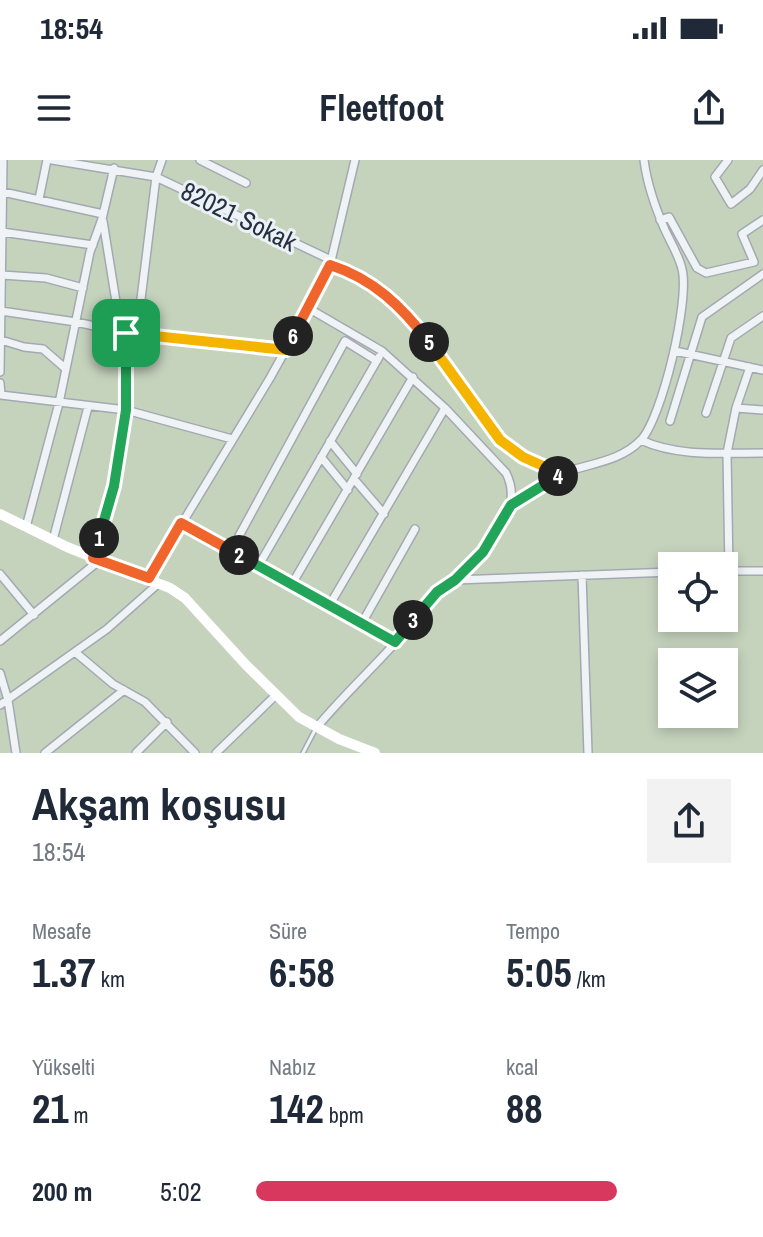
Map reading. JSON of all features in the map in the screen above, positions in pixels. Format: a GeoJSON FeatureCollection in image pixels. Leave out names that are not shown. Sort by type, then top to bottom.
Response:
{"type":"FeatureCollection","features":[{"type":"Feature","properties":{"kind":"main road"},"geometry":{"type":"LineString","coordinates":[[1,515],[97,559],[154,580],[185,598],[299,717],[375,753]]}},
{"type":"Feature","properties":{"kind":"street"},"geometry":{"type":"LineString","coordinates":[[0,372],[3,160]]}},
{"type":"Feature","properties":{"kind":"street"},"geometry":{"type":"LineString","coordinates":[[39,199],[50,160]]}},
{"type":"Feature","properties":{"kind":"street","name":"82021 Sokak"},"geometry":{"type":"LineString","coordinates":[[50,160],[111,165],[156,177],[357,274],[375,285],[421,332],[500,440],[523,457],[543,466],[568,471]]}},
{"type":"Feature","properties":{"kind":"street"},"geometry":{"type":"LineString","coordinates":[[126,333],[141,299],[156,177],[162,160]]}},
{"type":"Feature","properties":{"kind":"street"},"geometry":{"type":"LineString","coordinates":[[200,160],[246,183]]}},
{"type":"Feature","properties":{"kind":"street"},"geometry":{"type":"LineString","coordinates":[[511,505],[568,471],[617,457],[641,440],[649,428],[675,351],[684,297],[683,270],[660,220],[647,181],[644,160]]}},
{"type":"Feature","properties":{"kind":"street"},"geometry":{"type":"LineString","coordinates":[[728,160],[715,177],[731,204],[750,189],[763,170]]}},
{"type":"Feature","properties":{"kind":"street"},"geometry":{"type":"LineString","coordinates":[[0,705],[107,629],[154,580],[181,523],[286,350],[330,263],[353,161]]}},
{"type":"Feature","properties":{"kind":"street"},"geometry":{"type":"LineString","coordinates":[[26,527],[59,403],[93,245],[103,216],[111,165]]}},
{"type":"Feature","properties":{"kind":"street"},"geometry":{"type":"LineString","coordinates":[[3,192],[103,216]]}},
{"type":"Feature","properties":{"kind":"street"},"geometry":{"type":"LineString","coordinates":[[0,641],[97,559],[114,486],[126,410],[126,333],[118,314],[103,216]]}},
{"type":"Feature","properties":{"kind":"street"},"geometry":{"type":"LineString","coordinates":[[660,220],[669,217],[697,268],[706,273],[754,262],[742,234],[763,220]]}},
{"type":"Feature","properties":{"kind":"street"},"geometry":{"type":"LineString","coordinates":[[2,228],[93,245]]}},
{"type":"Feature","properties":{"kind":"street"},"geometry":{"type":"LineString","coordinates":[[670,421],[697,326],[707,311],[763,274]]}},
{"type":"Feature","properties":{"kind":"street"},"geometry":{"type":"LineString","coordinates":[[2,275],[46,278],[83,288]]}},
{"type":"Feature","properties":{"kind":"street"},"geometry":{"type":"LineString","coordinates":[[308,308],[382,351],[413,377],[506,473],[513,487],[511,505],[483,552],[455,580],[437,592],[317,727]]}},
{"type":"Feature","properties":{"kind":"street"},"geometry":{"type":"LineString","coordinates":[[706,413],[731,338],[763,316]]}},
{"type":"Feature","properties":{"kind":"street"},"geometry":{"type":"LineString","coordinates":[[1,317],[76,322],[126,333],[286,350]]}},
{"type":"Feature","properties":{"kind":"street"},"geometry":{"type":"LineString","coordinates":[[1,340],[43,349],[66,369]]}},
{"type":"Feature","properties":{"kind":"street"},"geometry":{"type":"LineString","coordinates":[[239,536],[345,341],[377,361]]}},
{"type":"Feature","properties":{"kind":"street"},"geometry":{"type":"LineString","coordinates":[[263,558],[382,351]]}},
{"type":"Feature","properties":{"kind":"street"},"geometry":{"type":"LineString","coordinates":[[675,351],[763,370]]}},
{"type":"Feature","properties":{"kind":"street"},"geometry":{"type":"LineString","coordinates":[[726,552],[727,453],[736,408],[750,367]]}},
{"type":"Feature","properties":{"kind":"street"},"geometry":{"type":"LineString","coordinates":[[292,584],[413,377]]}},
{"type":"Feature","properties":{"kind":"street"},"geometry":{"type":"LineString","coordinates":[[0,383],[1,395],[126,410],[232,439]]}},
{"type":"Feature","properties":{"kind":"street"},"geometry":{"type":"LineString","coordinates":[[53,540],[88,407]]}},
{"type":"Feature","properties":{"kind":"street"},"geometry":{"type":"LineString","coordinates":[[329,606],[445,408]]}},
{"type":"Feature","properties":{"kind":"street"},"geometry":{"type":"LineString","coordinates":[[736,408],[763,410]]}},
{"type":"Feature","properties":{"kind":"street"},"geometry":{"type":"LineString","coordinates":[[641,440],[661,449],[763,453]]}},
{"type":"Feature","properties":{"kind":"street"},"geometry":{"type":"LineString","coordinates":[[330,441],[384,514]]}},
{"type":"Feature","properties":{"kind":"street"},"geometry":{"type":"LineString","coordinates":[[321,457],[348,490]]}},
{"type":"Feature","properties":{"kind":"street"},"geometry":{"type":"LineString","coordinates":[[181,523],[395,642]]}},
{"type":"Feature","properties":{"kind":"street"},"geometry":{"type":"LineString","coordinates":[[362,623],[415,529]]}},
{"type":"Feature","properties":{"kind":"street"},"geometry":{"type":"LineString","coordinates":[[738,571],[763,571]]}},
{"type":"Feature","properties":{"kind":"street"},"geometry":{"type":"LineString","coordinates":[[455,580],[658,572]]}},
{"type":"Feature","properties":{"kind":"street"},"geometry":{"type":"LineString","coordinates":[[0,574],[34,615]]}},
{"type":"Feature","properties":{"kind":"street"},"geometry":{"type":"LineString","coordinates":[[582,575],[588,753]]}},
{"type":"Feature","properties":{"kind":"street"},"geometry":{"type":"LineString","coordinates":[[75,652],[124,690],[145,702],[195,753]]}},
{"type":"Feature","properties":{"kind":"street"},"geometry":{"type":"LineString","coordinates":[[0,673],[8,700],[16,753]]}},
{"type":"Feature","properties":{"kind":"street"},"geometry":{"type":"LineString","coordinates":[[45,753],[124,690]]}},
{"type":"Feature","properties":{"kind":"street"},"geometry":{"type":"LineString","coordinates":[[216,753],[276,695]]}},
{"type":"Feature","properties":{"kind":"street"},"geometry":{"type":"LineString","coordinates":[[136,753],[167,722]]}},
{"type":"Feature","properties":{"kind":"lane"},"geometry":{"type":"LineString","coordinates":[[303,753],[317,727]]}},
{"type":"Feature","properties":{"kind":"green space"},"geometry":{"type":"Polygon","coordinates":[[[0,160],[763,160],[763,753],[0,753],[0,160]]]}},
{"type":"Feature","properties":{"kind":"route"},"geometry":{"type":"LineString","coordinates":[[330,265],[357,274],[375,285],[421,332],[500,440],[523,457],[543,466],[568,471],[511,505],[483,552],[455,580],[437,592],[395,642],[181,523],[149,578],[93,558],[114,486],[126,410],[126,333],[286,350],[330,265]]}}]}
